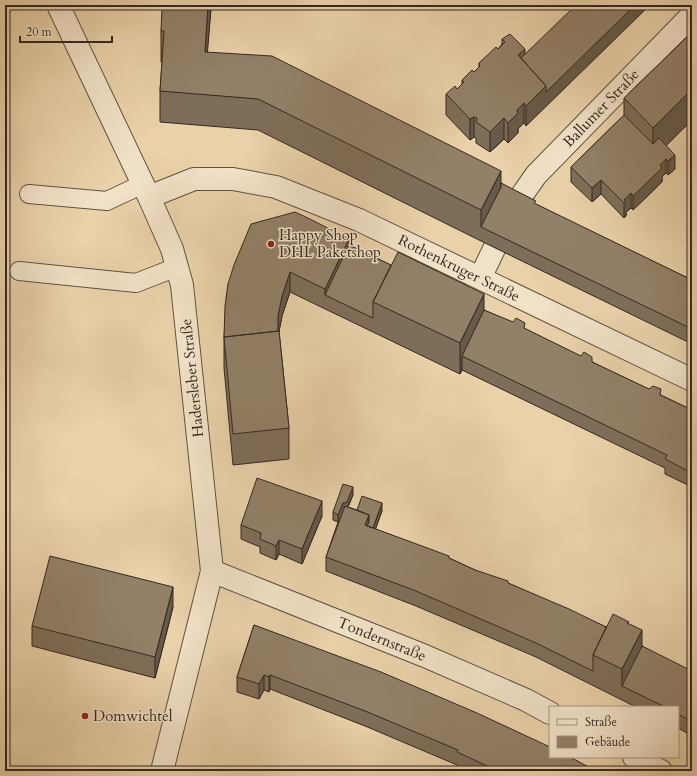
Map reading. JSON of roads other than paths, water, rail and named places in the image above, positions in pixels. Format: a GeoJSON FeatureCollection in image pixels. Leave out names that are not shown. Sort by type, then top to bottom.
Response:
{"type":"FeatureCollection","features":[{"type":"Feature","properties":{"kind":"street","name":"Hadersleber Straße"},"geometry":{"type":"LineString","coordinates":[[58,5],[146,190],[172,249],[182,285],[212,571],[162,771]]}},
{"type":"Feature","properties":{"kind":"street","name":"Ballumer Straße"},"geometry":{"type":"LineString","coordinates":[[515,205],[536,175],[692,15]]}},
{"type":"Feature","properties":{"kind":"street","name":"Rothenkruger Straße"},"geometry":{"type":"LineString","coordinates":[[146,190],[194,179],[233,179],[276,187],[359,220],[692,380]]}},
{"type":"Feature","properties":{"kind":"street"},"geometry":{"type":"LineString","coordinates":[[480,278],[495,247]]}},
{"type":"Feature","properties":{"kind":"street","name":"Tondernstraße"},"geometry":{"type":"LineString","coordinates":[[212,571],[425,656],[526,700],[549,712]]}},
{"type":"Feature","properties":{"kind":"street"},"geometry":{"type":"LineString","coordinates":[[636,758],[661,771]]}},
{"type":"Feature","properties":{"kind":"lane"},"geometry":{"type":"LineString","coordinates":[[29,194],[107,201],[146,190]]}},
{"type":"Feature","properties":{"kind":"lane"},"geometry":{"type":"LineString","coordinates":[[19,271],[136,283],[177,267]]}},
{"type":"Feature","properties":{"kind":"place","name":"Happy Shop DHL Paketshop"},"geometry":{"type":"Point","coordinates":[271,244]}},
{"type":"Feature","properties":{"kind":"place","name":"Domwichtel"},"geometry":{"type":"Point","coordinates":[85,716]}}]}
